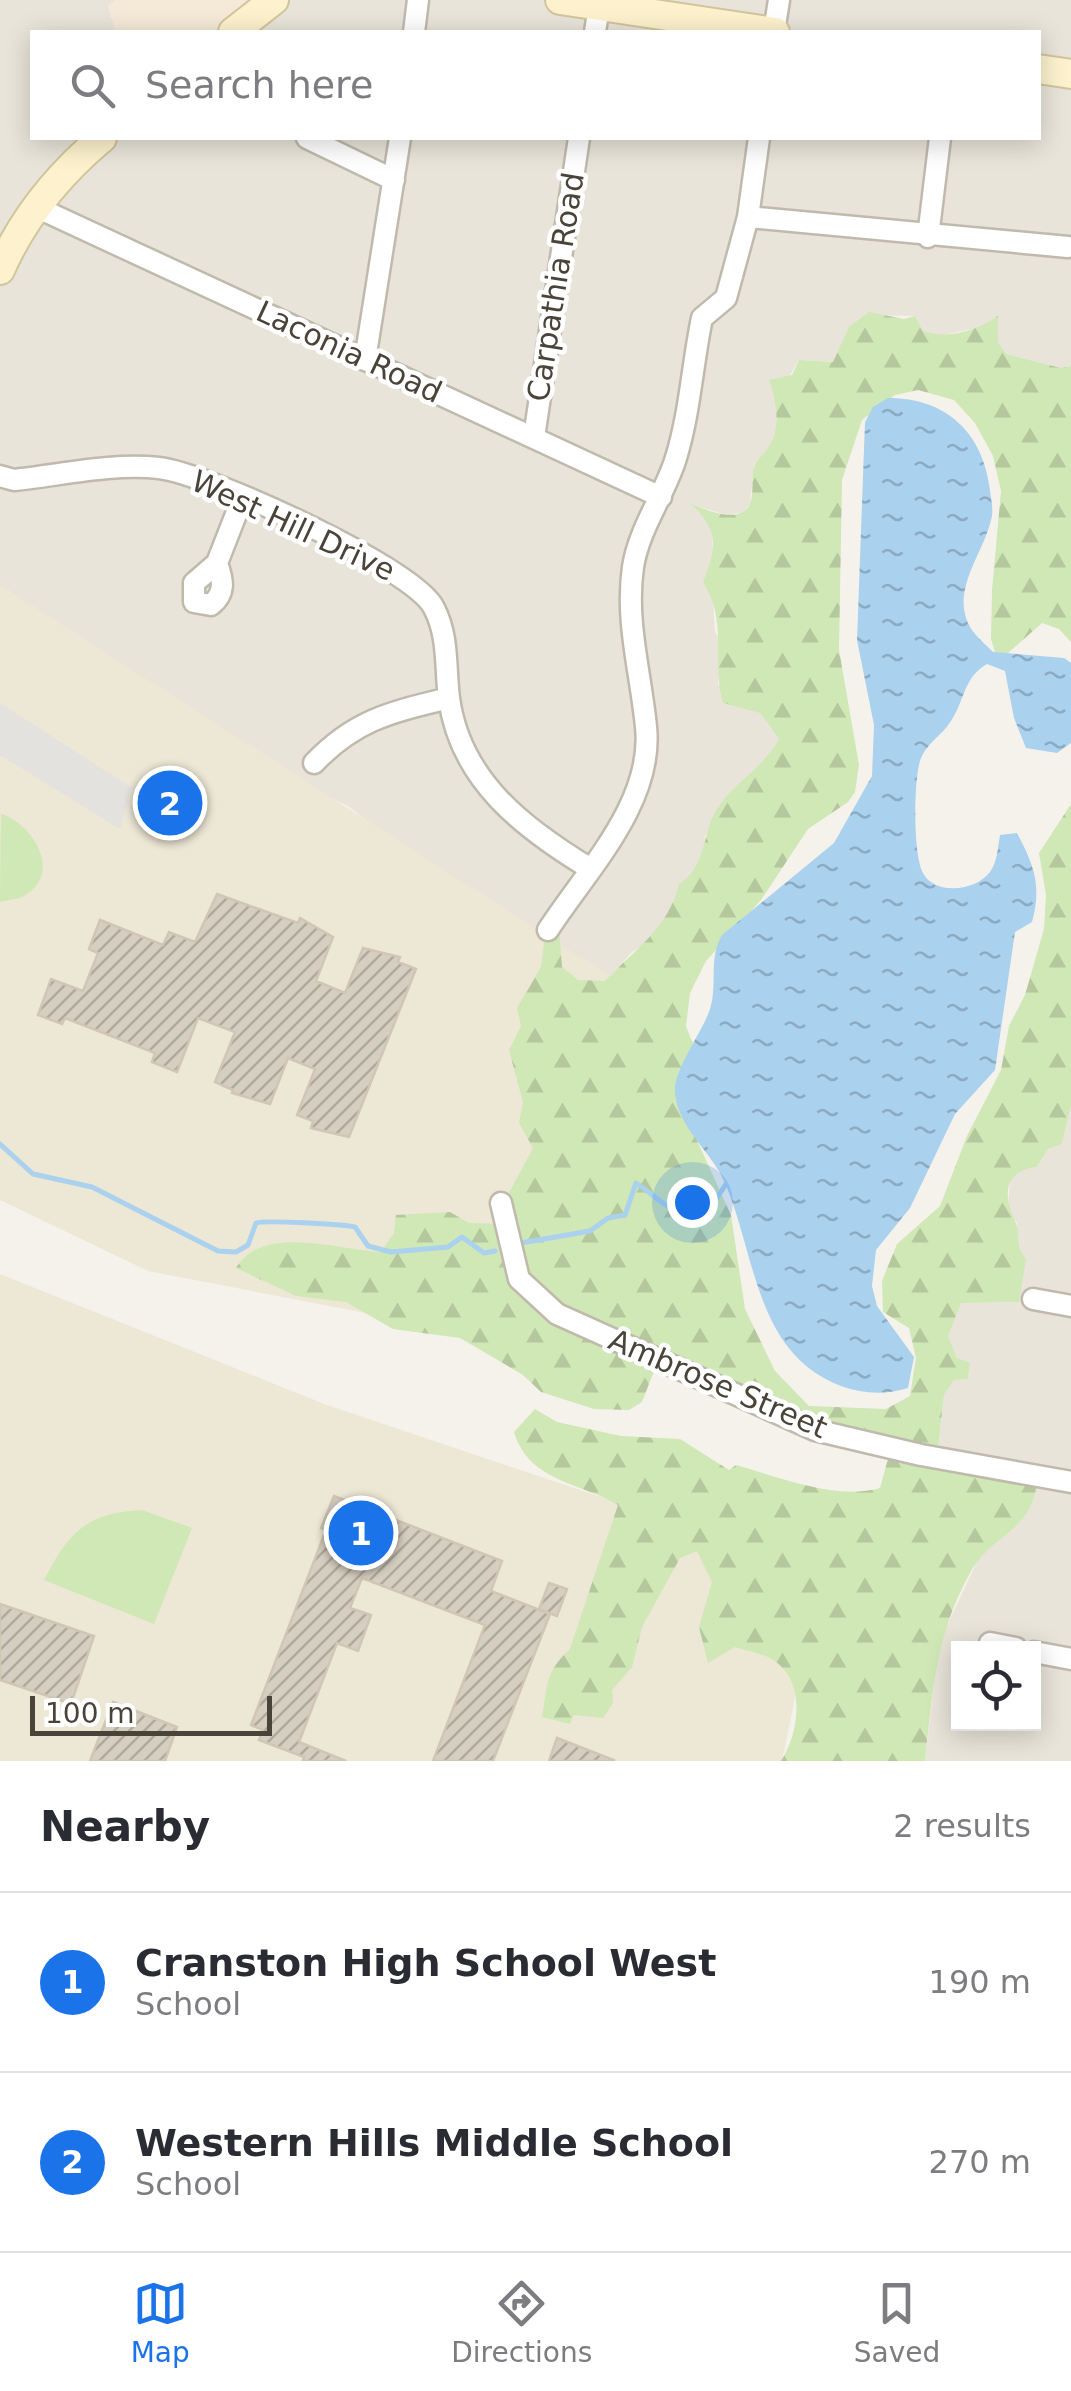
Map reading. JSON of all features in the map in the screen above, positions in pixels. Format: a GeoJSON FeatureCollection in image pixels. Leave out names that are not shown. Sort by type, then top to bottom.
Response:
{"type":"FeatureCollection","features":[{"type":"Feature","properties":{"kind":"main road"},"geometry":{"type":"LineString","coordinates":[[236,30],[274,0]]}},
{"type":"Feature","properties":{"kind":"main road"},"geometry":{"type":"LineString","coordinates":[[560,0],[597,19],[748,30]]}},
{"type":"Feature","properties":{"kind":"main road"},"geometry":{"type":"LineString","coordinates":[[1041,69],[1071,74]]}},
{"type":"Feature","properties":{"kind":"main road"},"geometry":{"type":"LineString","coordinates":[[0,270],[36,207],[75,160],[100,140]]}},
{"type":"Feature","properties":{"kind":"street"},"geometry":{"type":"LineString","coordinates":[[414,30],[418,0]]}},
{"type":"Feature","properties":{"kind":"street"},"geometry":{"type":"LineString","coordinates":[[775,30],[780,0]]}},
{"type":"Feature","properties":{"kind":"street"},"geometry":{"type":"LineString","coordinates":[[311,140],[394,180]]}},
{"type":"Feature","properties":{"kind":"street"},"geometry":{"type":"LineString","coordinates":[[365,360],[400,140]]}},
{"type":"Feature","properties":{"kind":"street","name":"Carpathia Road"},"geometry":{"type":"LineString","coordinates":[[534,438],[579,140]]}},
{"type":"Feature","properties":{"kind":"street"},"geometry":{"type":"LineString","coordinates":[[548,930],[632,804],[643,770],[647,731],[632,616],[633,568],[642,532],[662,497],[685,428],[702,318],[726,298],[748,218],[760,140]]}},
{"type":"Feature","properties":{"kind":"street"},"geometry":{"type":"LineString","coordinates":[[928,237],[940,140]]}},
{"type":"Feature","properties":{"kind":"street","name":"Laconia Road"},"geometry":{"type":"LineString","coordinates":[[36,207],[662,497]]}},
{"type":"Feature","properties":{"kind":"street"},"geometry":{"type":"LineString","coordinates":[[748,218],[1068,247]]}},
{"type":"Feature","properties":{"kind":"street","name":"West Hill Drive"},"geometry":{"type":"LineString","coordinates":[[0,476],[14,480],[121,466],[162,468],[206,481],[381,562],[423,590],[435,609],[449,658],[450,698],[461,742],[484,788],[509,811],[589,868]]}},
{"type":"Feature","properties":{"kind":"street"},"geometry":{"type":"LineString","coordinates":[[218,564],[242,499]]}},
{"type":"Feature","properties":{"kind":"street"},"geometry":{"type":"LineString","coordinates":[[314,763],[340,735],[378,716],[450,698]]}},
{"type":"Feature","properties":{"kind":"street","name":"Ambrose Street"},"geometry":{"type":"LineString","coordinates":[[502,1202],[518,1279],[557,1314],[815,1430],[921,1455],[1071,1482]]}},
{"type":"Feature","properties":{"kind":"street"},"geometry":{"type":"LineString","coordinates":[[1033,1298],[1071,1306]]}},
{"type":"Feature","properties":{"kind":"street"},"geometry":{"type":"LineString","coordinates":[[1041,1653],[1071,1659]]}},
{"type":"Feature","properties":{"kind":"shaded area"},"geometry":{"type":"Polygon","coordinates":[[[0,0],[116,0],[108,6],[115,30],[30,30],[30,140],[1041,140],[1041,30],[241,30],[277,0],[1071,0],[1071,366],[1061,368],[1006,354],[998,342],[998,317],[982,327],[937,336],[923,331],[915,316],[874,315],[849,327],[834,362],[799,360],[776,399],[776,428],[770,447],[754,464],[750,504],[743,512],[726,515],[694,505],[709,521],[712,532],[713,557],[703,582],[713,599],[715,632],[722,644],[718,684],[760,713],[779,739],[768,758],[734,790],[705,836],[703,854],[691,877],[679,884],[673,909],[645,945],[633,951],[605,981],[545,935],[445,880],[349,807],[293,778],[0,585],[0,0]]]}},
{"type":"Feature","properties":{"kind":"shaded area"},"geometry":{"type":"Polygon","coordinates":[[[116,0],[277,0],[241,30],[115,30],[108,5],[116,0]]]}},
{"type":"Feature","properties":{"kind":"shaded area"},"geometry":{"type":"Polygon","coordinates":[[[0,585],[681,1022],[617,1203],[407,1321],[148,1271],[0,1200],[0,585]]]}},
{"type":"Feature","properties":{"kind":"shaded area"},"geometry":{"type":"Polygon","coordinates":[[[0,703],[132,788],[120,829],[0,755],[0,703]]]}},
{"type":"Feature","properties":{"kind":"shaded area"},"geometry":{"type":"Polygon","coordinates":[[[1071,1105],[1071,1761],[925,1761],[939,1643],[980,1555],[1000,1539],[937,1459],[944,1395],[954,1380],[968,1379],[970,1364],[957,1358],[948,1336],[960,1303],[1019,1302],[1017,1223],[1008,1211],[1010,1177],[1021,1169],[1037,1167],[1048,1149],[1062,1144],[1071,1105]]]}},
{"type":"Feature","properties":{"kind":"shaded area"},"geometry":{"type":"Polygon","coordinates":[[[0,1274],[327,1405],[622,1504],[823,1562],[782,1761],[0,1761],[0,1274]]]}},
{"type":"Feature","properties":{"kind":"green space"},"geometry":{"type":"Polygon","coordinates":[[[869,312],[904,319],[915,316],[923,331],[933,334],[972,329],[998,316],[998,342],[1006,354],[1061,368],[1071,366],[1071,642],[1059,629],[1042,623],[1008,653],[996,655],[991,639],[992,590],[1001,491],[993,456],[975,423],[954,400],[918,390],[895,395],[862,420],[842,480],[839,650],[859,765],[855,792],[848,802],[808,829],[761,900],[706,961],[690,993],[686,1026],[709,1085],[695,1136],[731,1215],[745,1309],[775,1371],[809,1406],[886,1409],[910,1396],[916,1358],[909,1328],[883,1312],[882,1281],[897,1244],[940,1206],[967,1136],[1001,1070],[1009,1026],[1025,995],[1044,929],[1046,895],[1039,853],[1071,804],[1071,1105],[1062,1144],[1048,1149],[1037,1167],[1018,1173],[1009,1186],[1009,1202],[1026,1259],[1019,1302],[961,1303],[948,1336],[957,1358],[970,1363],[968,1379],[954,1380],[944,1395],[937,1458],[1037,1483],[1027,1513],[979,1560],[958,1596],[937,1664],[925,1761],[781,1761],[795,1722],[791,1681],[773,1660],[735,1647],[708,1663],[699,1627],[712,1582],[697,1551],[680,1558],[642,1627],[632,1667],[612,1690],[613,1703],[603,1718],[574,1715],[570,1724],[542,1717],[549,1679],[570,1649],[618,1505],[543,1471],[521,1449],[514,1432],[535,1409],[557,1422],[621,1436],[680,1439],[729,1470],[736,1465],[808,1486],[845,1492],[880,1488],[889,1455],[656,1366],[642,1402],[629,1410],[594,1409],[541,1392],[523,1375],[460,1338],[393,1329],[346,1302],[296,1296],[236,1268],[248,1254],[282,1243],[381,1252],[394,1233],[396,1215],[450,1212],[469,1223],[502,1224],[504,1202],[533,1148],[519,1123],[523,1102],[509,1050],[521,1026],[517,1008],[541,967],[545,935],[559,927],[562,967],[578,980],[605,981],[659,926],[679,884],[699,860],[717,809],[779,739],[760,713],[723,703],[718,627],[703,582],[713,540],[707,522],[691,504],[725,514],[738,514],[748,507],[754,467],[775,432],[776,406],[769,380],[792,375],[799,360],[833,362],[849,327],[869,312]]]}},
{"type":"Feature","properties":{"kind":"green space"},"geometry":{"type":"Polygon","coordinates":[[[1,814],[13,819],[32,838],[39,850],[42,875],[24,896],[0,902],[1,814]]]}},
{"type":"Feature","properties":{"kind":"green space"},"geometry":{"type":"Polygon","coordinates":[[[142,1510],[192,1528],[154,1624],[44,1580],[62,1549],[81,1528],[107,1515],[142,1510]]]}},
{"type":"Feature","properties":{"kind":"water"},"geometry":{"type":"Polygon","coordinates":[[[888,398],[928,404],[944,412],[970,436],[979,452],[986,470],[992,513],[966,583],[964,610],[968,623],[993,652],[1064,658],[1071,663],[1071,743],[1057,753],[1026,748],[1014,718],[1005,671],[987,664],[973,676],[956,713],[924,752],[919,765],[916,836],[920,864],[929,880],[946,888],[975,883],[992,868],[1000,835],[1017,833],[1032,866],[1036,897],[1032,922],[1015,932],[995,1070],[955,1114],[910,1208],[876,1250],[872,1286],[877,1306],[914,1357],[908,1388],[874,1393],[841,1386],[813,1371],[791,1350],[775,1326],[762,1299],[725,1183],[688,1128],[675,1091],[679,1072],[710,1009],[715,953],[722,935],[834,843],[872,776],[874,725],[857,640],[865,422],[873,407],[888,398]]]}},
{"type":"Feature","properties":{"kind":"building"},"geometry":{"type":"Polygon","coordinates":[[[217,894],[298,923],[300,918],[333,937],[316,981],[345,993],[363,948],[400,957],[398,962],[416,969],[349,1137],[311,1128],[313,1121],[297,1115],[315,1069],[288,1058],[270,1104],[232,1093],[233,1090],[215,1082],[235,1032],[198,1018],[177,1072],[152,1062],[155,1053],[65,1018],[62,1024],[38,1015],[51,979],[83,991],[98,953],[89,949],[100,920],[163,945],[169,932],[195,942],[217,894]]]}},
{"type":"Feature","properties":{"kind":"building"},"geometry":{"type":"Polygon","coordinates":[[[334,1496],[502,1561],[491,1591],[550,1614],[493,1761],[433,1761],[485,1625],[362,1578],[350,1608],[371,1615],[358,1651],[337,1643],[299,1742],[346,1761],[303,1761],[304,1757],[259,1740],[263,1730],[251,1725],[326,1530],[321,1528],[334,1496]]]}},
{"type":"Feature","properties":{"kind":"building"},"geometry":{"type":"Polygon","coordinates":[[[549,1583],[567,1589],[557,1616],[539,1609],[549,1583]]]}},
{"type":"Feature","properties":{"kind":"building"},"geometry":{"type":"Polygon","coordinates":[[[0,1604],[94,1636],[71,1704],[0,1680],[0,1604]]]}},
{"type":"Feature","properties":{"kind":"building"},"geometry":{"type":"Polygon","coordinates":[[[113,1702],[177,1727],[165,1761],[90,1761],[113,1702]]]}},
{"type":"Feature","properties":{"kind":"building"},"geometry":{"type":"Polygon","coordinates":[[[557,1738],[614,1760],[614,1761],[549,1761],[557,1738]]]}},
{"type":"Feature","properties":{"kind":"waterway"},"geometry":{"type":"LineString","coordinates":[[0,1144],[33,1174],[92,1187],[218,1251],[236,1252],[248,1245],[256,1223],[273,1222],[355,1227],[368,1246],[391,1252],[448,1247],[462,1237],[484,1253],[495,1251]]}},
{"type":"Feature","properties":{"kind":"waterway"},"geometry":{"type":"LineString","coordinates":[[521,1243],[590,1231],[608,1218],[625,1215],[636,1183],[669,1207],[687,1214],[709,1210],[726,1184]]}},
{"type":"Feature","properties":{"kind":"place","name":"Western Hills Middle School"},"geometry":{"type":"Point","coordinates":[170,803]}},
{"type":"Feature","properties":{"kind":"place","name":"Cranston High School West"},"geometry":{"type":"Point","coordinates":[361,1533]}}]}
